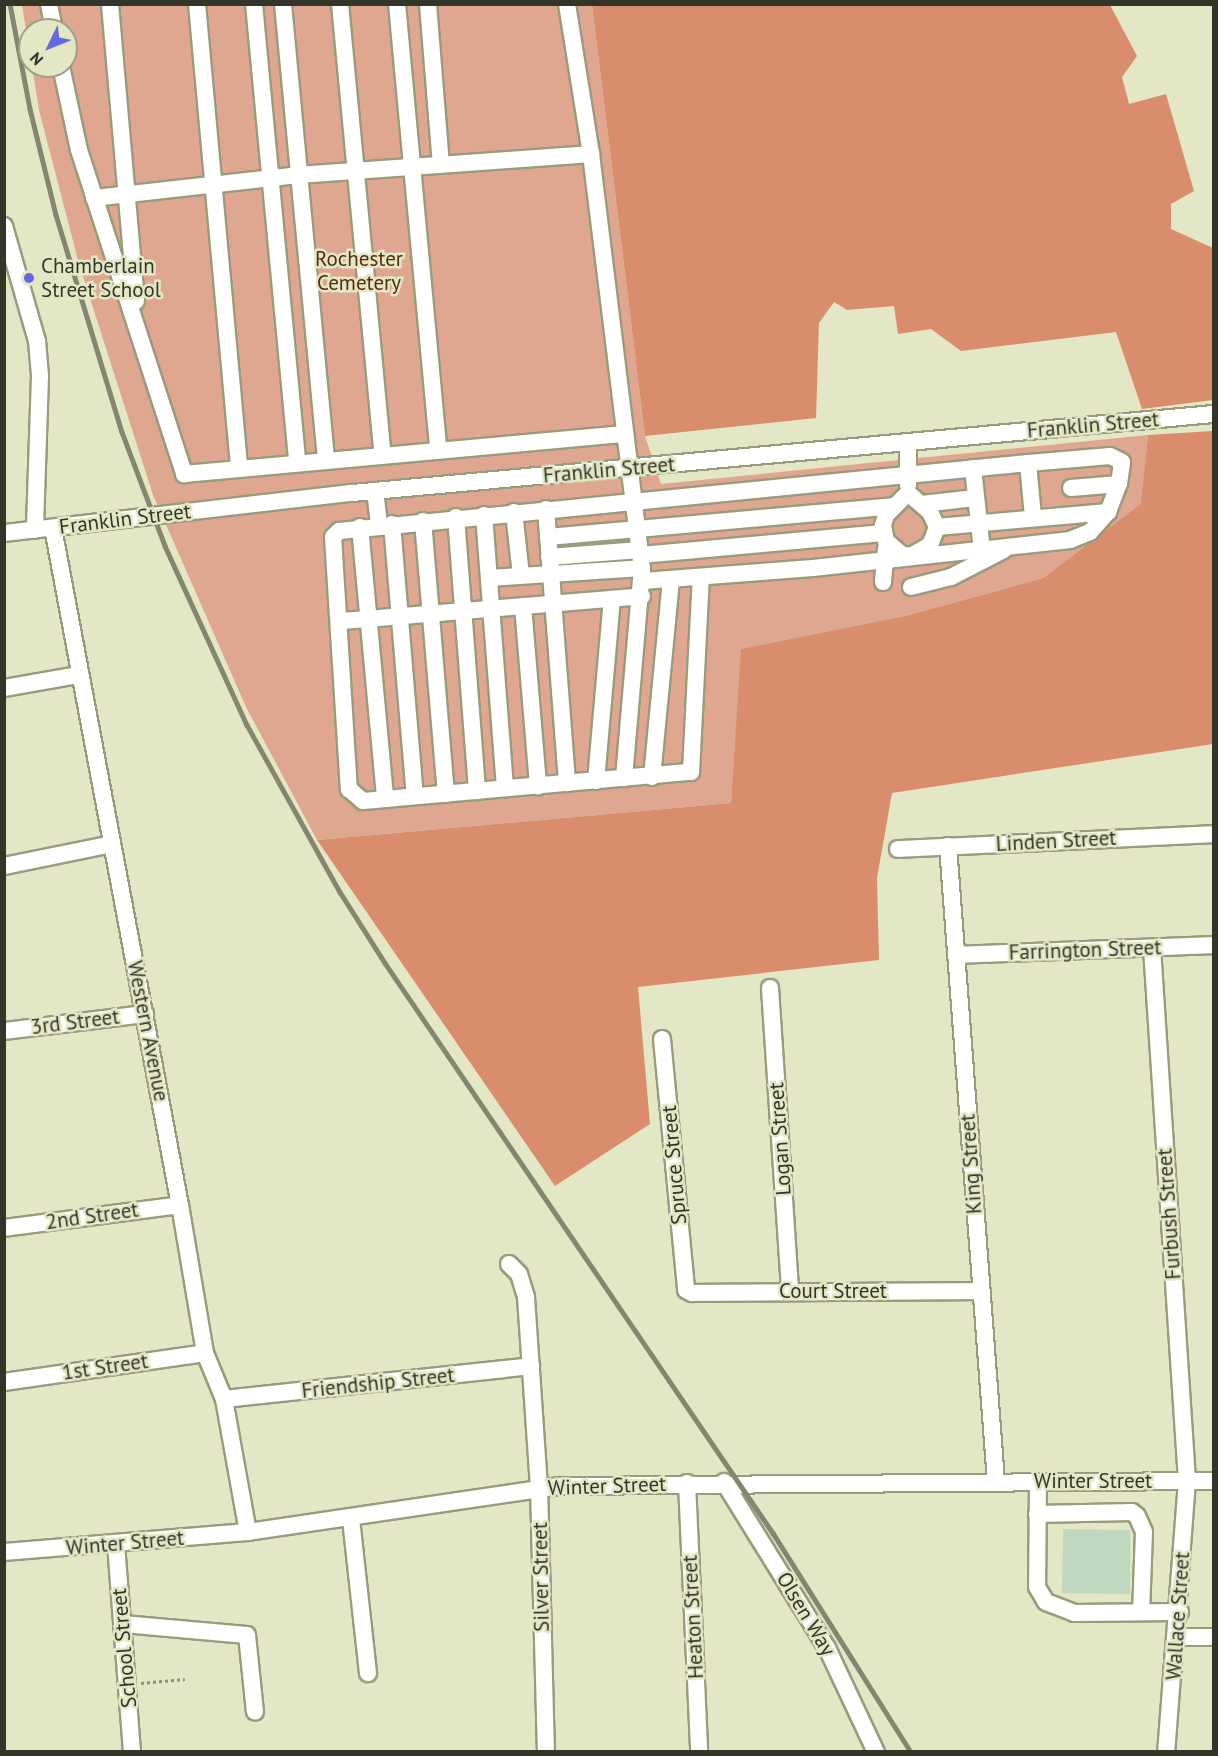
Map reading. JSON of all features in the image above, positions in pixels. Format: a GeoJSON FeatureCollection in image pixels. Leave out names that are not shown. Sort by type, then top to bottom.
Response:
{"type":"FeatureCollection","features":[{"type":"Feature","properties":{"kind":"street"},"geometry":{"type":"LineString","coordinates":[[110,4],[139,332]]}},
{"type":"Feature","properties":{"kind":"street"},"geometry":{"type":"LineString","coordinates":[[197,4],[239,469]]}},
{"type":"Feature","properties":{"kind":"street"},"geometry":{"type":"LineString","coordinates":[[254,4],[297,463]]}},
{"type":"Feature","properties":{"kind":"street"},"geometry":{"type":"LineString","coordinates":[[283,4],[326,461]]}},
{"type":"Feature","properties":{"kind":"street"},"geometry":{"type":"LineString","coordinates":[[340,4],[383,455]]}},
{"type":"Feature","properties":{"kind":"street"},"geometry":{"type":"LineString","coordinates":[[397,4],[438,450]]}},
{"type":"Feature","properties":{"kind":"street"},"geometry":{"type":"LineString","coordinates":[[428,4],[441,164]]}},
{"type":"Feature","properties":{"kind":"street"},"geometry":{"type":"LineString","coordinates":[[567,4],[591,154],[642,570],[624,778]]}},
{"type":"Feature","properties":{"kind":"street"},"geometry":{"type":"LineString","coordinates":[[64,78],[94,198],[184,474],[625,434]]}},
{"type":"Feature","properties":{"kind":"street"},"geometry":{"type":"LineString","coordinates":[[94,198],[127,192],[299,175],[591,154]]}},
{"type":"Feature","properties":{"kind":"street"},"geometry":{"type":"LineString","coordinates":[[4,226],[37,341],[40,376],[35,530]]}},
{"type":"Feature","properties":{"kind":"street","name":"Franklin Street"},"geometry":{"type":"LineString","coordinates":[[4,533],[375,491],[908,444],[1214,414]]}},
{"type":"Feature","properties":{"kind":"street"},"geometry":{"type":"LineString","coordinates":[[883,582],[887,559],[884,537],[886,515],[908,493],[908,444]]}},
{"type":"Feature","properties":{"kind":"street"},"geometry":{"type":"LineString","coordinates":[[642,570],[671,579],[701,577],[911,556],[982,555],[1007,548],[1081,537],[1108,512],[1119,484],[1122,462],[1117,457],[1028,463],[345,528],[333,537],[349,789],[363,801],[687,774],[694,766],[701,577]]}},
{"type":"Feature","properties":{"kind":"street"},"geometry":{"type":"LineString","coordinates":[[1028,463],[1033,517]]}},
{"type":"Feature","properties":{"kind":"street"},"geometry":{"type":"LineString","coordinates":[[973,468],[982,555]]}},
{"type":"Feature","properties":{"kind":"street"},"geometry":{"type":"LineString","coordinates":[[1071,488],[1119,484]]}},
{"type":"Feature","properties":{"kind":"street"},"geometry":{"type":"LineString","coordinates":[[375,491],[386,524],[399,616],[415,796]]}},
{"type":"Feature","properties":{"kind":"street"},"geometry":{"type":"LineString","coordinates":[[884,537],[901,554],[911,556],[930,545],[937,527],[935,518],[908,493]]}},
{"type":"Feature","properties":{"kind":"street"},"geometry":{"type":"LineString","coordinates":[[922,504],[975,498]]}},
{"type":"Feature","properties":{"kind":"street"},"geometry":{"type":"LineString","coordinates":[[548,537],[893,506]]}},
{"type":"Feature","properties":{"kind":"street"},"geometry":{"type":"LineString","coordinates":[[546,509],[567,783]]}},
{"type":"Feature","properties":{"kind":"street"},"geometry":{"type":"LineString","coordinates":[[514,512],[521,575]]}},
{"type":"Feature","properties":{"kind":"street"},"geometry":{"type":"LineString","coordinates":[[937,527],[1108,512]]}},
{"type":"Feature","properties":{"kind":"street"},"geometry":{"type":"LineString","coordinates":[[484,515],[505,788]]}},
{"type":"Feature","properties":{"kind":"street"},"geometry":{"type":"LineString","coordinates":[[456,518],[477,791]]}},
{"type":"Feature","properties":{"kind":"street"},"geometry":{"type":"LineString","coordinates":[[423,521],[446,794]]}},
{"type":"Feature","properties":{"kind":"street"},"geometry":{"type":"LineString","coordinates":[[360,527],[372,618],[386,799]]}},
{"type":"Feature","properties":{"kind":"street","name":"Western Avenue"},"geometry":{"type":"LineString","coordinates":[[53,528],[78,675],[145,1014],[205,1353],[224,1399],[248,1532]]}},
{"type":"Feature","properties":{"kind":"street"},"geometry":{"type":"LineString","coordinates":[[489,578],[521,575],[550,565],[642,570],[884,537]]}},
{"type":"Feature","properties":{"kind":"street"},"geometry":{"type":"LineString","coordinates":[[910,587],[951,577],[982,555]]}},
{"type":"Feature","properties":{"kind":"street"},"geometry":{"type":"LineString","coordinates":[[340,621],[612,599],[642,570]]}},
{"type":"Feature","properties":{"kind":"street"},"geometry":{"type":"LineString","coordinates":[[652,777],[671,579]]}},
{"type":"Feature","properties":{"kind":"street"},"geometry":{"type":"LineString","coordinates":[[596,781],[612,599]]}},
{"type":"Feature","properties":{"kind":"street"},"geometry":{"type":"LineString","coordinates":[[523,606],[538,786]]}},
{"type":"Feature","properties":{"kind":"street"},"geometry":{"type":"LineString","coordinates":[[4,688],[78,675]]}},
{"type":"Feature","properties":{"kind":"street","name":"Linden Street"},"geometry":{"type":"LineString","coordinates":[[898,849],[1214,834]]}},
{"type":"Feature","properties":{"kind":"street"},"geometry":{"type":"LineString","coordinates":[[4,866],[112,844]]}},
{"type":"Feature","properties":{"kind":"street","name":"King Street"},"geometry":{"type":"LineString","coordinates":[[948,846],[996,1482]]}},
{"type":"Feature","properties":{"kind":"street","name":"Farrington Street"},"geometry":{"type":"LineString","coordinates":[[956,956],[1214,945]]}},
{"type":"Feature","properties":{"kind":"street","name":"Furbush Street"},"geometry":{"type":"LineString","coordinates":[[1152,948],[1187,1481]]}},
{"type":"Feature","properties":{"kind":"street","name":"Logan Street"},"geometry":{"type":"LineString","coordinates":[[770,988],[790,1291]]}},
{"type":"Feature","properties":{"kind":"street","name":"3rd Street"},"geometry":{"type":"LineString","coordinates":[[4,1031],[145,1014]]}},
{"type":"Feature","properties":{"kind":"street","name":"Spruce Street"},"geometry":{"type":"LineString","coordinates":[[662,1039],[686,1290]]}},
{"type":"Feature","properties":{"kind":"street","name":"2nd Street"},"geometry":{"type":"LineString","coordinates":[[4,1228],[180,1205]]}},
{"type":"Feature","properties":{"kind":"street","name":"Silver Street"},"geometry":{"type":"LineString","coordinates":[[509,1264],[524,1286],[531,1366],[539,1487],[546,1752]]}},
{"type":"Feature","properties":{"kind":"street","name":"Court Street"},"geometry":{"type":"LineString","coordinates":[[686,1290],[692,1293],[981,1291]]}},
{"type":"Feature","properties":{"kind":"street","name":"1st Street"},"geometry":{"type":"LineString","coordinates":[[4,1382],[205,1353]]}},
{"type":"Feature","properties":{"kind":"street","name":"Friendship Street"},"geometry":{"type":"LineString","coordinates":[[224,1399],[531,1366]]}},
{"type":"Feature","properties":{"kind":"street","name":"Wallace Street"},"geometry":{"type":"LineString","coordinates":[[1167,1752],[1180,1612],[1187,1481]]}},
{"type":"Feature","properties":{"kind":"street","name":"Winter Street"},"geometry":{"type":"LineString","coordinates":[[4,1552],[248,1532],[351,1519],[539,1487],[724,1482],[1214,1481]]}},
{"type":"Feature","properties":{"kind":"street","name":"Olsen Way"},"geometry":{"type":"LineString","coordinates":[[724,1482],[828,1648],[876,1752]]}},
{"type":"Feature","properties":{"kind":"street"},"geometry":{"type":"LineString","coordinates":[[1038,1482],[1037,1587],[1046,1602],[1074,1613],[1180,1612]]}},
{"type":"Feature","properties":{"kind":"street","name":"Heaton Street"},"geometry":{"type":"LineString","coordinates":[[687,1483],[699,1752]]}},
{"type":"Feature","properties":{"kind":"street"},"geometry":{"type":"LineString","coordinates":[[1038,1514],[1132,1512],[1137,1516],[1144,1532],[1142,1612]]}},
{"type":"Feature","properties":{"kind":"street"},"geometry":{"type":"LineString","coordinates":[[351,1519],[368,1673]]}},
{"type":"Feature","properties":{"kind":"street","name":"School Street"},"geometry":{"type":"LineString","coordinates":[[116,1544],[132,1752]]}},
{"type":"Feature","properties":{"kind":"street"},"geometry":{"type":"LineString","coordinates":[[123,1624],[247,1635],[255,1712]]}},
{"type":"Feature","properties":{"kind":"street"},"geometry":{"type":"LineString","coordinates":[[1178,1637],[1214,1637]]}},
{"type":"Feature","properties":{"kind":"path"},"geometry":{"type":"LineString","coordinates":[[139,1683],[185,1679]]}},
{"type":"Feature","properties":{"kind":"green space","name":"Rochester Cemetery"},"geometry":{"type":"Polygon","coordinates":[[[22,5],[592,5],[645,436],[661,484],[1148,435],[1142,504],[1043,578],[909,615],[742,649],[731,803],[317,840],[246,707],[153,495],[79,264],[39,110],[34,78],[78,78],[78,18],[24,18],[22,5]]]}},
{"type":"Feature","properties":{"kind":"shaded area"},"geometry":{"type":"Polygon","coordinates":[[[592,5],[1110,5],[1137,56],[1122,77],[1129,104],[1166,94],[1194,191],[1171,204],[1171,229],[1213,248],[1213,400],[1142,409],[1116,332],[961,351],[931,329],[898,334],[894,306],[847,310],[834,302],[819,323],[816,418],[645,436],[592,5]]]}},
{"type":"Feature","properties":{"kind":"shaded area"},"geometry":{"type":"Polygon","coordinates":[[[1213,431],[1213,744],[892,793],[877,878],[879,960],[638,987],[650,1124],[555,1186],[317,840],[731,803],[741,649],[909,615],[1043,578],[1141,504],[1148,435],[1213,431]]]}},
{"type":"Feature","properties":{"kind":"building"},"geometry":{"type":"Polygon","coordinates":[[[1063,1529],[1130,1530],[1130,1594],[1062,1593],[1063,1529]]]}},
{"type":"Feature","properties":{"kind":"railway"},"geometry":{"type":"LineString","coordinates":[[10,4],[30,109],[56,215],[122,432],[165,546],[247,725],[340,892],[385,963],[773,1533],[911,1752]]}},
{"type":"Feature","properties":{"kind":"place","name":"Chamberlain Street School"},"geometry":{"type":"Point","coordinates":[29,278]}}]}
